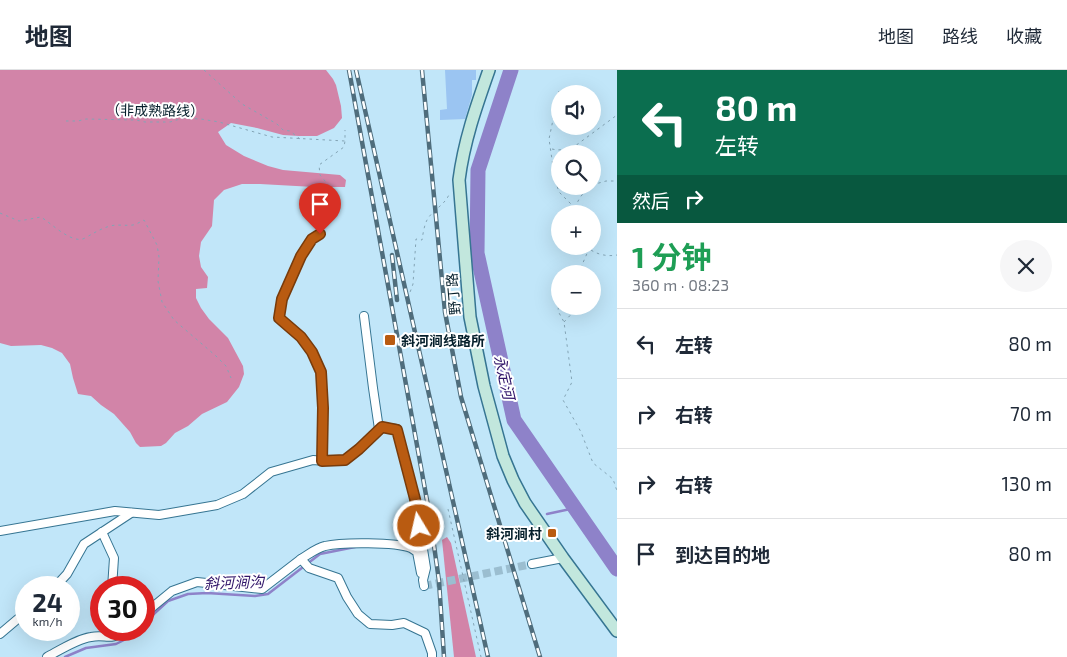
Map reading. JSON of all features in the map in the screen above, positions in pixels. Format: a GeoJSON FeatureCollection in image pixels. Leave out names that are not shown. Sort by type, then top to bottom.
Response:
{"type":"FeatureCollection","features":[{"type":"Feature","properties":{"kind":"main road","name":"野丁路"},"geometry":{"type":"LineString","coordinates":[[489,70],[466,138],[459,180],[470,317],[484,386],[503,456],[525,503],[617,631]]}},
{"type":"Feature","properties":{"kind":"street"},"geometry":{"type":"LineString","coordinates":[[320,234],[312,239],[301,256],[282,299],[279,318],[301,337],[312,352],[321,372],[323,408],[322,461]]}},
{"type":"Feature","properties":{"kind":"street"},"geometry":{"type":"LineString","coordinates":[[364,316],[379,429]]}},
{"type":"Feature","properties":{"kind":"street"},"geometry":{"type":"LineString","coordinates":[[0,531],[115,512],[159,514],[217,505],[243,494],[271,472],[313,460],[345,460],[382,427],[397,430],[415,499],[426,568],[424,583],[417,552],[411,548],[399,545],[335,544],[322,546],[305,563],[262,589],[197,582],[172,591],[155,605]]}},
{"type":"Feature","properties":{"kind":"street"},"geometry":{"type":"LineString","coordinates":[[65,576],[84,544],[131,512]]}},
{"type":"Feature","properties":{"kind":"street"},"geometry":{"type":"LineString","coordinates":[[102,532],[114,558],[113,576]]}},
{"type":"Feature","properties":{"kind":"street"},"geometry":{"type":"LineString","coordinates":[[532,564],[563,558]]}},
{"type":"Feature","properties":{"kind":"street"},"geometry":{"type":"LineString","coordinates":[[305,563],[338,578],[347,598],[358,614],[370,624],[392,625],[404,623],[425,633],[432,657]]}},
{"type":"Feature","properties":{"kind":"street"},"geometry":{"type":"LineString","coordinates":[[0,634],[15,621]]}},
{"type":"Feature","properties":{"kind":"street"},"geometry":{"type":"LineString","coordinates":[[47,657],[68,645],[90,637]]}},
{"type":"Feature","properties":{"kind":"path"},"geometry":{"type":"LineString","coordinates":[[204,70],[242,104],[265,119],[277,124],[283,130],[290,131],[301,140]]}},
{"type":"Feature","properties":{"kind":"path"},"geometry":{"type":"LineString","coordinates":[[550,148],[557,150],[572,149],[617,115]]}},
{"type":"Feature","properties":{"kind":"path","name":"（非成熟路线）"},"geometry":{"type":"LineString","coordinates":[[66,121],[78,122],[86,119],[111,119],[170,122],[183,118],[201,119],[219,122],[272,137],[346,141]]}},
{"type":"Feature","properties":{"kind":"path"},"geometry":{"type":"LineString","coordinates":[[551,129],[549,139],[555,180],[559,192],[572,205]]}},
{"type":"Feature","properties":{"kind":"path"},"geometry":{"type":"LineString","coordinates":[[312,239],[314,230],[340,210],[340,203],[320,175],[319,164],[344,147],[346,141],[345,130]]}},
{"type":"Feature","properties":{"kind":"path"},"geometry":{"type":"LineString","coordinates":[[601,183],[617,181]]}},
{"type":"Feature","properties":{"kind":"path"},"geometry":{"type":"LineString","coordinates":[[408,298],[413,284],[416,239],[422,240],[427,220],[444,204],[450,189]]}},
{"type":"Feature","properties":{"kind":"path"},"geometry":{"type":"LineString","coordinates":[[0,213],[19,221],[41,217],[65,236],[83,240],[99,229],[112,226],[134,225],[144,220],[157,246],[159,257],[158,281],[162,302],[174,320],[226,366],[230,378]]}},
{"type":"Feature","properties":{"kind":"path"},"geometry":{"type":"LineString","coordinates":[[601,254],[617,255]]}},
{"type":"Feature","properties":{"kind":"path"},"geometry":{"type":"LineString","coordinates":[[560,315],[564,322],[572,382],[563,400],[581,432],[593,464],[613,479],[617,491]]}},
{"type":"Feature","properties":{"kind":"path"},"geometry":{"type":"LineString","coordinates":[[564,322],[570,315]]}},
{"type":"Feature","properties":{"kind":"path"},"geometry":{"type":"LineString","coordinates":[[448,509],[481,657]]}},
{"type":"Feature","properties":{"kind":"shaded area"},"geometry":{"type":"Polygon","coordinates":[[[0,70],[326,70],[336,85],[342,118],[334,128],[317,136],[283,135],[231,123],[218,132],[226,145],[244,156],[283,170],[340,175],[346,180],[345,187],[242,184],[224,190],[214,200],[212,226],[201,242],[199,256],[201,267],[208,277],[207,288],[196,289],[196,298],[209,319],[228,338],[243,366],[244,374],[239,387],[227,402],[202,414],[188,426],[175,433],[161,446],[140,447],[114,414],[91,396],[78,394],[70,364],[62,353],[41,345],[11,346],[0,343],[0,70]]]}},
{"type":"Feature","properties":{"kind":"shaded area"},"geometry":{"type":"Polygon","coordinates":[[[447,537],[451,543],[476,657],[454,657],[442,540],[447,537]]]}},
{"type":"Feature","properties":{"kind":"building"},"geometry":{"type":"Polygon","coordinates":[[[445,70],[476,70],[476,80],[472,80],[472,95],[465,119],[440,120],[440,110],[447,109],[445,70]]]}},
{"type":"Feature","properties":{"kind":"waterway","name":"永定河"},"geometry":{"type":"LineString","coordinates":[[511,70],[478,170],[477,253],[514,420],[617,569]]}},
{"type":"Feature","properties":{"kind":"waterway","name":"斜河涧沟"},"geometry":{"type":"LineString","coordinates":[[547,514],[575,508]]}},
{"type":"Feature","properties":{"kind":"waterway","name":"斜河涧沟"},"geometry":{"type":"LineString","coordinates":[[398,542],[412,541]]}},
{"type":"Feature","properties":{"kind":"waterway","name":"斜河涧沟"},"geometry":{"type":"LineString","coordinates":[[155,613],[168,601],[188,594],[207,593],[255,596],[268,594],[320,554],[355,547]]}},
{"type":"Feature","properties":{"kind":"waterway","name":"斜河涧沟"},"geometry":{"type":"LineString","coordinates":[[65,657],[86,648],[116,644],[122,641]]}},
{"type":"Feature","properties":{"kind":"tunnel"},"geometry":{"type":"LineString","coordinates":[[424,586],[532,564]]}},
{"type":"Feature","properties":{"kind":"railway"},"geometry":{"type":"LineString","coordinates":[[349,70],[430,517],[439,581],[444,657]]}},
{"type":"Feature","properties":{"kind":"railway"},"geometry":{"type":"LineString","coordinates":[[356,70],[488,657]]}},
{"type":"Feature","properties":{"kind":"railway"},"geometry":{"type":"LineString","coordinates":[[422,70],[445,312],[461,397],[540,657]]}},
{"type":"Feature","properties":{"kind":"railway"},"geometry":{"type":"LineString","coordinates":[[392,255],[397,300]]}},
{"type":"Feature","properties":{"kind":"place","name":"斜河涧线路所"},"geometry":{"type":"Point","coordinates":[390,340]}},
{"type":"Feature","properties":{"kind":"place","name":"斜河涧村"},"geometry":{"type":"Point","coordinates":[552,533]}},
{"type":"Feature","properties":{"kind":"route"},"geometry":{"type":"LineString","coordinates":[[320,234],[312,239],[301,256],[282,299],[279,318],[301,337],[312,352],[321,372],[323,408],[322,461],[345,460],[382,427],[397,430],[415,499],[419,526]]}}]}
